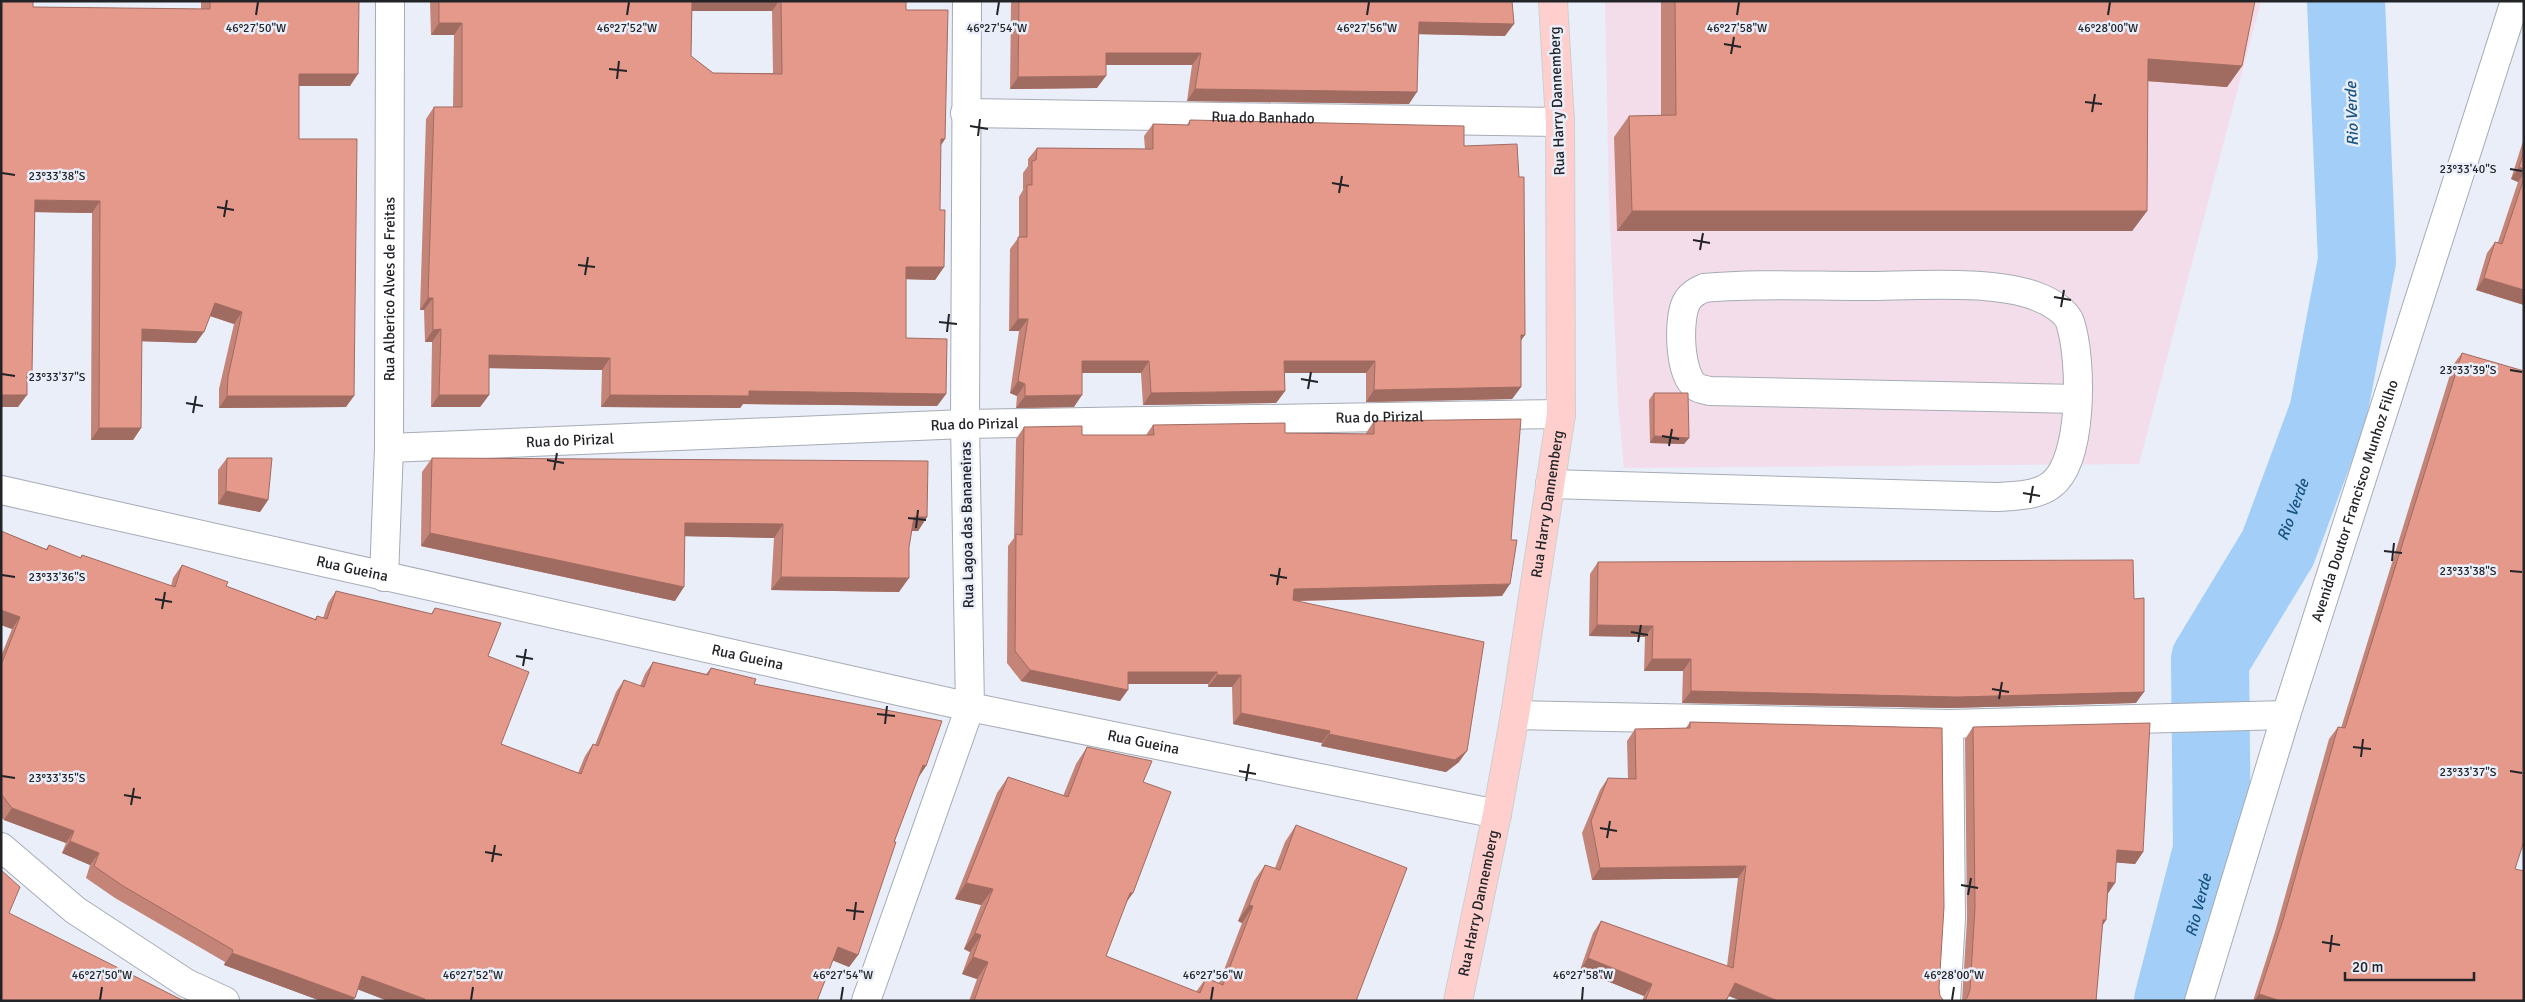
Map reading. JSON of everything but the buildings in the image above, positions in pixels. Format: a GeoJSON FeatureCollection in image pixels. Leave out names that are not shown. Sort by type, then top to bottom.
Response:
{"type":"FeatureCollection","features":[{"type":"Feature","properties":{"kind":"main road","name":"Rua Harry Dannemberg"},"geometry":{"type":"LineString","coordinates":[[1458,1001],[1497,814],[1515,715],[1561,414],[1560,122],[1554,1]]}},
{"type":"Feature","properties":{"kind":"street","name":"Rua Alberico Alves de Freitas"},"geometry":{"type":"LineString","coordinates":[[384,577],[389,448],[390,1]]}},
{"type":"Feature","properties":{"kind":"street","name":"Rua Lagoa das Bananeiras"},"geometry":{"type":"LineString","coordinates":[[866,1001],[970,707],[965,424],[967,1]]}},
{"type":"Feature","properties":{"kind":"street","name":"Avenida Doutor Francisco Munhoz Filho"},"geometry":{"type":"LineString","coordinates":[[2199,1001],[2286,715],[2515,1]]}},
{"type":"Feature","properties":{"kind":"street","name":"Rua do Banhado"},"geometry":{"type":"LineString","coordinates":[[965,113],[1560,122]]}},
{"type":"Feature","properties":{"kind":"street"},"geometry":{"type":"LineString","coordinates":[[1550,484],[1996,498],[2025,494],[2050,486],[2061,475],[2072,444],[2077,399],[2076,358],[2070,321],[2059,308],[2039,297],[2008,289],[1951,286],[1720,286],[1704,288],[1686,302],[1682,320],[1682,353],[1686,374],[1695,386],[1710,391],[2077,399]]}},
{"type":"Feature","properties":{"kind":"street","name":"Rua do Pirizal"},"geometry":{"type":"LineString","coordinates":[[389,448],[965,424],[1561,414]]}},
{"type":"Feature","properties":{"kind":"street","name":"Rua Gueina"},"geometry":{"type":"LineString","coordinates":[[1,490],[970,707],[1497,814]]}},
{"type":"Feature","properties":{"kind":"street"},"geometry":{"type":"LineString","coordinates":[[1515,715],[1949,724],[2286,715]]}},
{"type":"Feature","properties":{"kind":"street"},"geometry":{"type":"LineString","coordinates":[[1946,1001],[1951,919],[1949,724]]}},
{"type":"Feature","properties":{"kind":"street"},"geometry":{"type":"LineString","coordinates":[[1,847],[75,910],[186,983],[225,1001]]}},
{"type":"Feature","properties":{"kind":"shaded area"},"geometry":{"type":"Polygon","coordinates":[[[1605,1],[2261,1],[2139,464],[1624,468],[1618,404],[1609,201],[1605,1]]]}},
{"type":"Feature","properties":{"kind":"waterway","name":"Rio Verde"},"geometry":{"type":"LineString","coordinates":[[2173,1001],[2212,850],[2210,660],[2278,548],[2328,413],[2357,261],[2346,1]]}}]}
